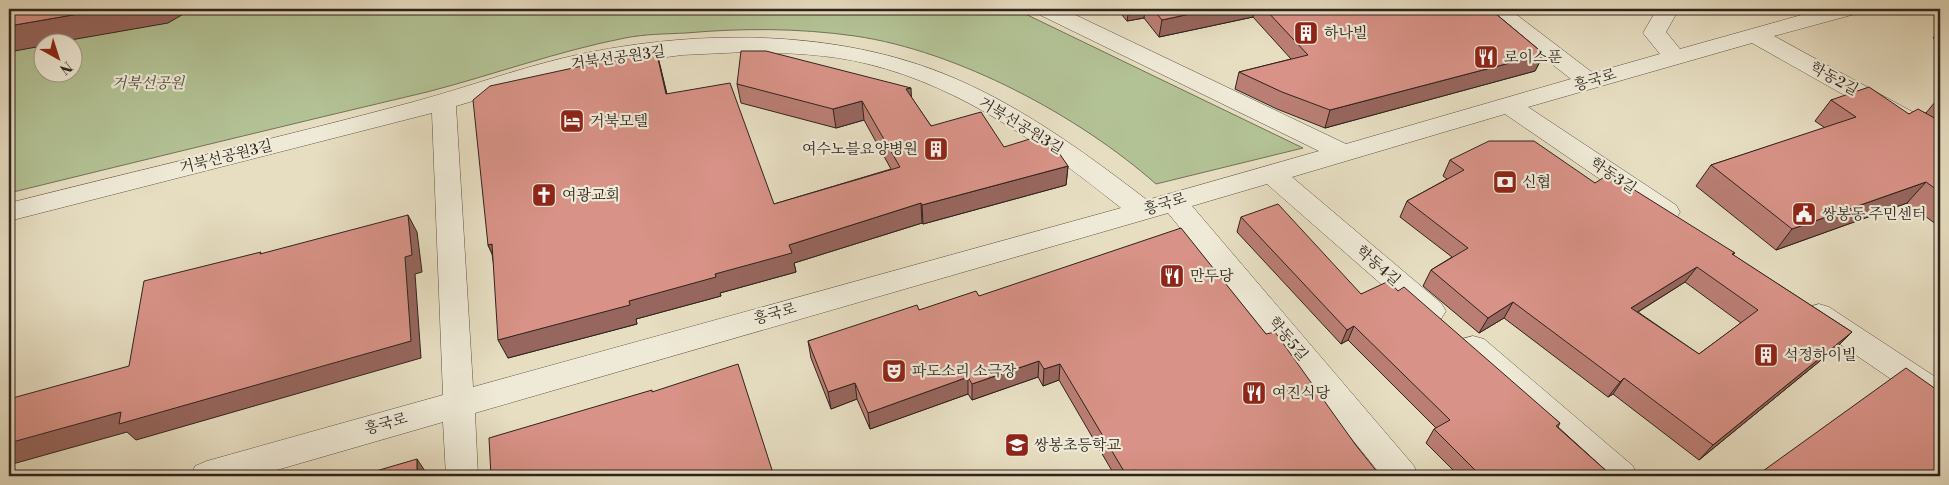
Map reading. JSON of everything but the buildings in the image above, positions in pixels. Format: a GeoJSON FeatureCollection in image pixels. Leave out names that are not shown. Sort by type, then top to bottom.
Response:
{"type":"FeatureCollection","features":[{"type":"Feature","properties":{"kind":"street"},"geometry":{"type":"LineString","coordinates":[[1046,9],[1344,153]]}},
{"type":"Feature","properties":{"kind":"street"},"geometry":{"type":"LineString","coordinates":[[1496,9],[1589,82]]}},
{"type":"Feature","properties":{"kind":"street"},"geometry":{"type":"LineString","coordinates":[[1668,9],[1654,33],[1674,56]]}},
{"type":"Feature","properties":{"kind":"street","name":"흥국로"},"geometry":{"type":"LineString","coordinates":[[207,476],[459,403],[1143,211],[1509,106],[1674,56],[1847,9]]}},
{"type":"Feature","properties":{"kind":"street","name":"학동2길"},"geometry":{"type":"LineString","coordinates":[[1754,34],[1940,138]]}},
{"type":"Feature","properties":{"kind":"street","name":"거북선공원3길"},"geometry":{"type":"LineString","coordinates":[[9,212],[444,103],[576,62],[646,52],[716,46],[798,47],[872,58],[944,82],[1008,115],[1079,161],[1143,211]]}},
{"type":"Feature","properties":{"kind":"street"},"geometry":{"type":"LineString","coordinates":[[444,103],[462,476]]}},
{"type":"Feature","properties":{"kind":"street","name":"학동3길"},"geometry":{"type":"LineString","coordinates":[[1509,106],[1692,229]]}},
{"type":"Feature","properties":{"kind":"street","name":"학동4길"},"geometry":{"type":"LineString","coordinates":[[1271,173],[1622,476]]}},
{"type":"Feature","properties":{"kind":"street","name":"학동5길"},"geometry":{"type":"LineString","coordinates":[[1174,202],[1402,476]]}},
{"type":"Feature","properties":{"kind":"street"},"geometry":{"type":"LineString","coordinates":[[1799,301],[1940,396]]}},
{"type":"Feature","properties":{"kind":"green space","name":"거북선공원"},"geometry":{"type":"Polygon","coordinates":[[[9,9],[1015,9],[1303,148],[1156,184],[1091,134],[1054,111],[975,71],[935,56],[894,44],[834,33],[791,30],[728,30],[625,38],[550,56],[427,92],[9,193],[9,9]]]}},
{"type":"Feature","properties":{"kind":"place","name":"하나빌"},"geometry":{"type":"Point","coordinates":[1306,33]}},
{"type":"Feature","properties":{"kind":"place","name":"로이스푼"},"geometry":{"type":"Point","coordinates":[1486,57]}},
{"type":"Feature","properties":{"kind":"place","name":"거북모텔"},"geometry":{"type":"Point","coordinates":[572,121]}},
{"type":"Feature","properties":{"kind":"place","name":"여수노블요양병원"},"geometry":{"type":"Point","coordinates":[936,149]}},
{"type":"Feature","properties":{"kind":"place","name":"신협"},"geometry":{"type":"Point","coordinates":[1505,182]}},
{"type":"Feature","properties":{"kind":"place","name":"여광교회"},"geometry":{"type":"Point","coordinates":[544,195]}},
{"type":"Feature","properties":{"kind":"place","name":"쌍봉동 주민센터"},"geometry":{"type":"Point","coordinates":[1804,214]}},
{"type":"Feature","properties":{"kind":"place","name":"만두당"},"geometry":{"type":"Point","coordinates":[1172,276]}},
{"type":"Feature","properties":{"kind":"place","name":"석정하이빌"},"geometry":{"type":"Point","coordinates":[1766,355]}},
{"type":"Feature","properties":{"kind":"place","name":"파도소리 소극장"},"geometry":{"type":"Point","coordinates":[894,371]}},
{"type":"Feature","properties":{"kind":"place","name":"여진식당"},"geometry":{"type":"Point","coordinates":[1254,393]}},
{"type":"Feature","properties":{"kind":"place","name":"쌍봉초등학교"},"geometry":{"type":"Point","coordinates":[1017,445]}}]}
